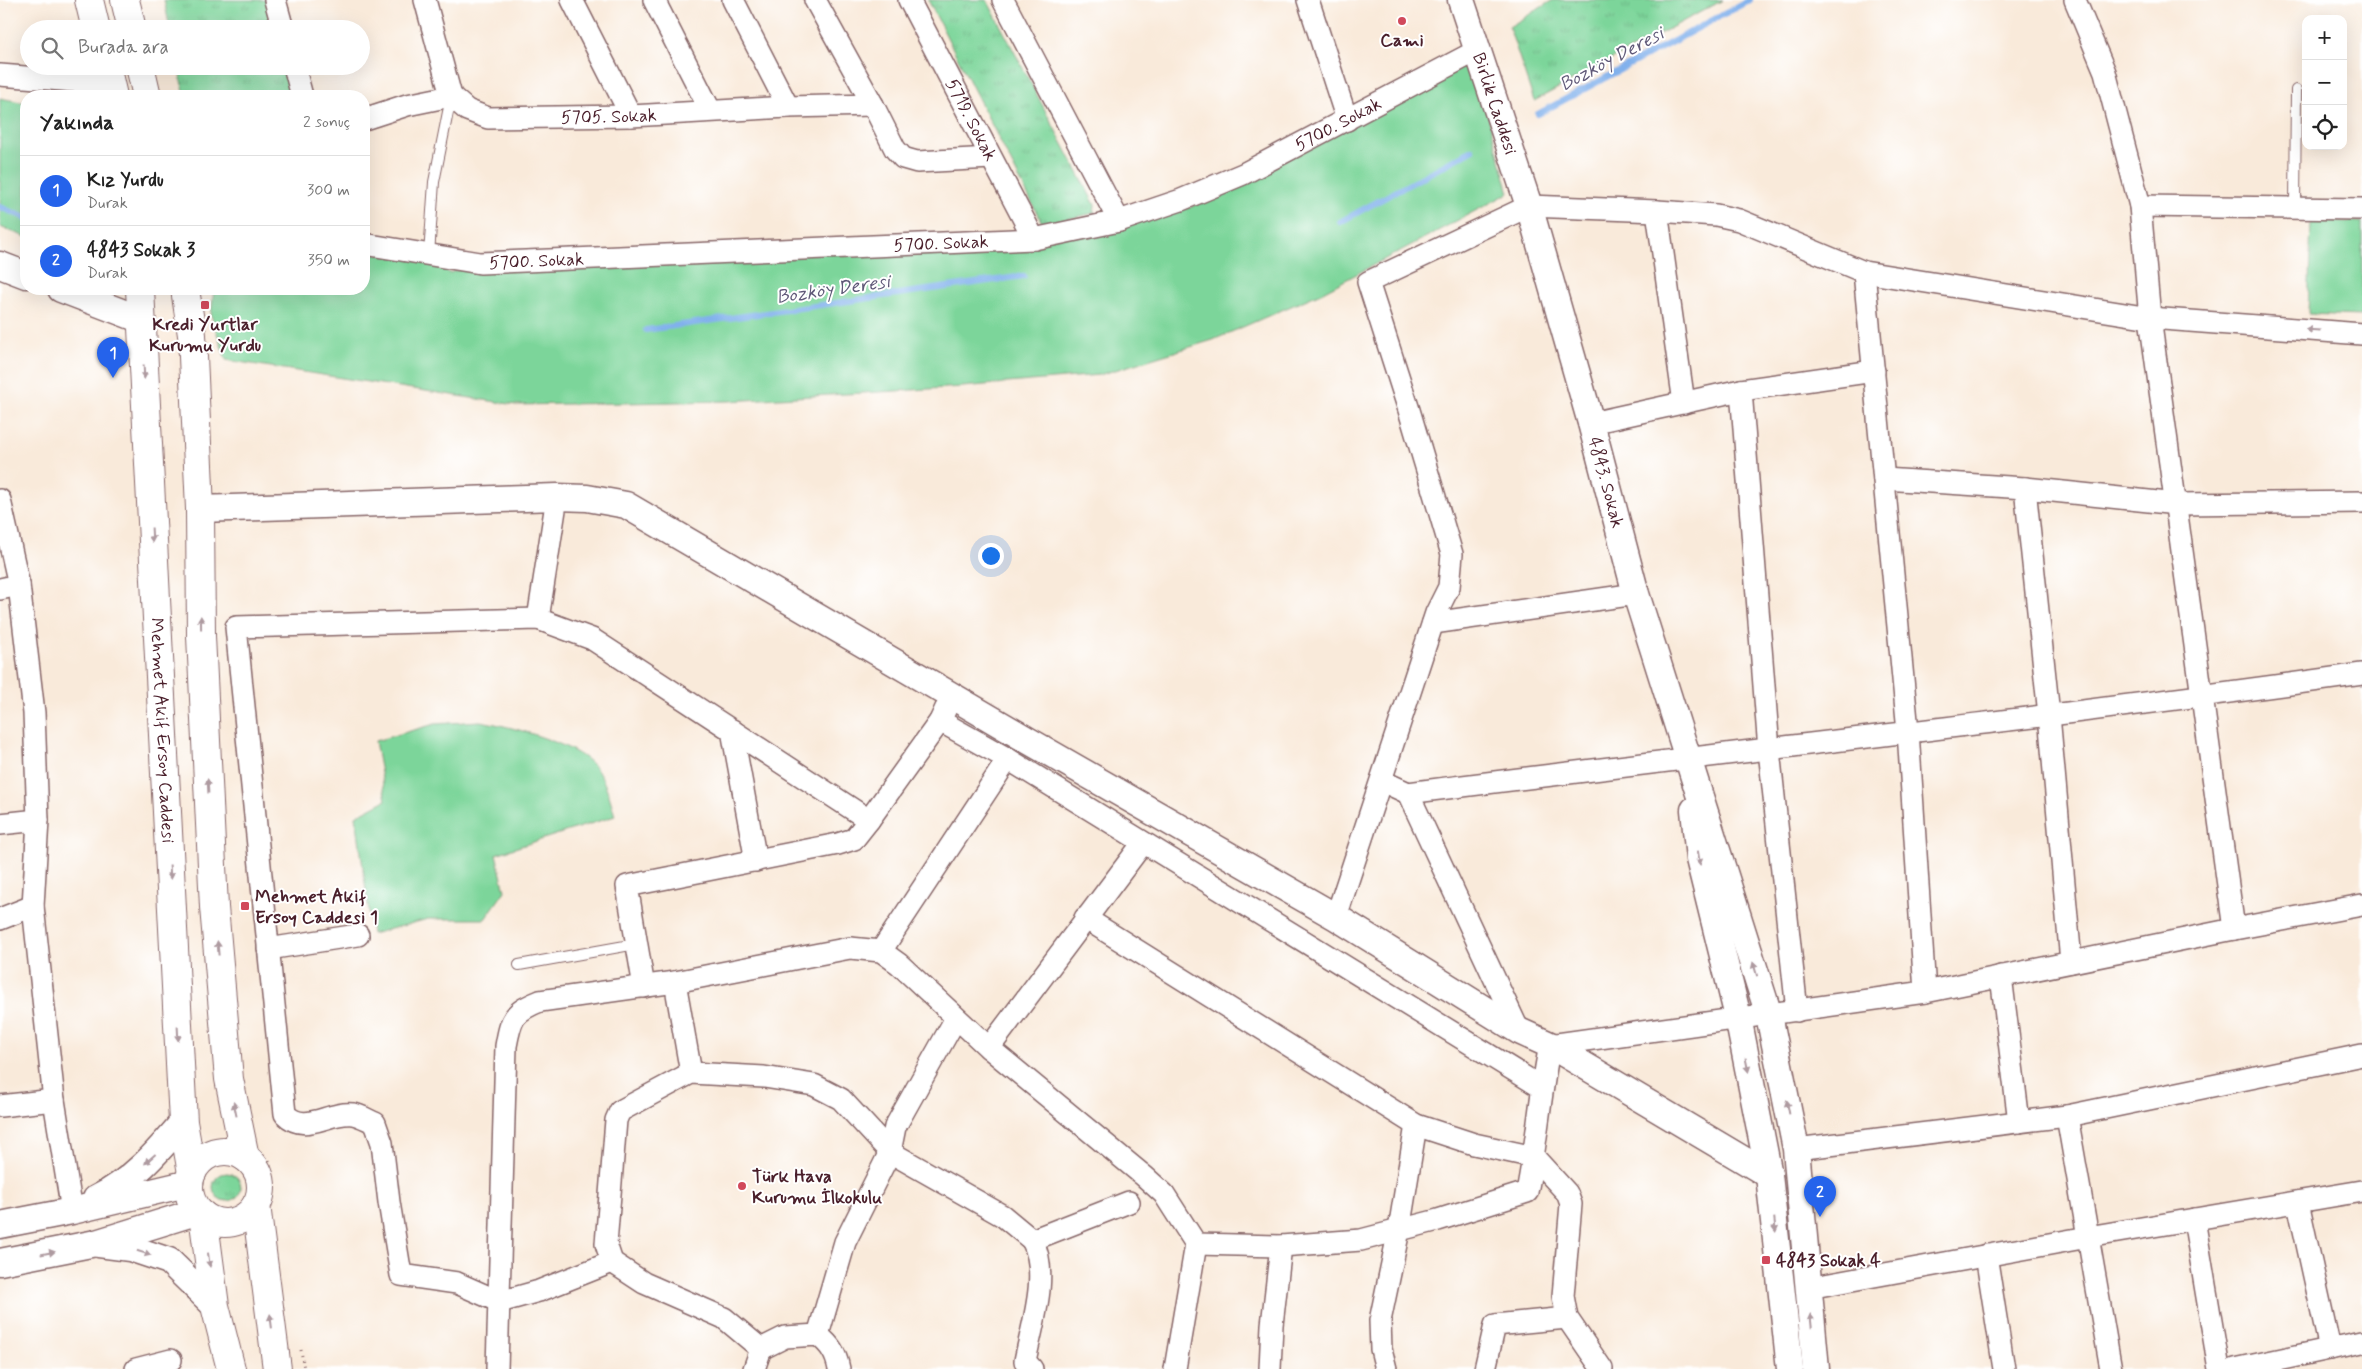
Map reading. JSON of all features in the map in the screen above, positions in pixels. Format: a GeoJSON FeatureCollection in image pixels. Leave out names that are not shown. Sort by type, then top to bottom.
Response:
{"type":"FeatureCollection","features":[{"type":"Feature","properties":{"kind":"main road"},"geometry":{"type":"LineString","coordinates":[[88,0],[94,20]]}},
{"type":"Feature","properties":{"kind":"main road"},"geometry":{"type":"LineString","coordinates":[[125,0],[130,20]]}},
{"type":"Feature","properties":{"kind":"main road"},"geometry":{"type":"LineString","coordinates":[[142,75],[146,90]]}},
{"type":"Feature","properties":{"kind":"main road","name":"Mehmet Akif Ersoy Caddesi"},"geometry":{"type":"LineString","coordinates":[[140,295],[183,1122],[191,1178]]}},
{"type":"Feature","properties":{"kind":"main road"},"geometry":{"type":"LineString","coordinates":[[186,295],[192,335],[200,509],[201,636],[214,907],[229,1079],[245,1157]]}},
{"type":"Feature","properties":{"kind":"main road"},"geometry":{"type":"LineString","coordinates":[[256,1206],[241,1219],[232,1222],[222,1222],[201,1213],[193,1203],[191,1178],[202,1160],[215,1152],[236,1152],[245,1157],[259,1174],[261,1184],[256,1206],[277,1369]]}},
{"type":"Feature","properties":{"kind":"main road"},"geometry":{"type":"LineString","coordinates":[[201,1213],[215,1306],[231,1369]]}},
{"type":"Feature","properties":{"kind":"street"},"geometry":{"type":"LineString","coordinates":[[275,0],[281,20]]}},
{"type":"Feature","properties":{"kind":"street"},"geometry":{"type":"LineString","coordinates":[[370,117],[407,105],[451,96],[425,0]]}},
{"type":"Feature","properties":{"kind":"street"},"geometry":{"type":"LineString","coordinates":[[572,0],[631,116]]}},
{"type":"Feature","properties":{"kind":"street"},"geometry":{"type":"LineString","coordinates":[[654,0],[710,110]]}},
{"type":"Feature","properties":{"kind":"street"},"geometry":{"type":"LineString","coordinates":[[733,0],[788,107]]}},
{"type":"Feature","properties":{"kind":"street"},"geometry":{"type":"LineString","coordinates":[[815,0],[895,149],[903,158],[917,162],[990,158]]}},
{"type":"Feature","properties":{"kind":"street","name":"5719. Sokak"},"geometry":{"type":"LineString","coordinates":[[909,0],[1034,239]]}},
{"type":"Feature","properties":{"kind":"street"},"geometry":{"type":"LineString","coordinates":[[1003,0],[1119,221]]}},
{"type":"Feature","properties":{"kind":"street"},"geometry":{"type":"LineString","coordinates":[[1308,0],[1347,120]]}},
{"type":"Feature","properties":{"kind":"street","name":"Birlik Caddesi"},"geometry":{"type":"LineString","coordinates":[[1462,0],[1529,206]]}},
{"type":"Feature","properties":{"kind":"street"},"geometry":{"type":"LineString","coordinates":[[2075,0],[2105,72],[2140,206],[2150,318],[2204,696],[2234,929]]}},
{"type":"Feature","properties":{"kind":"street","name":"5700. Sokak"},"geometry":{"type":"LineString","coordinates":[[370,245],[480,263],[1034,239],[1119,221],[1181,200],[1244,174],[1478,50]]}},
{"type":"Feature","properties":{"kind":"street"},"geometry":{"type":"LineString","coordinates":[[0,75],[110,82]]}},
{"type":"Feature","properties":{"kind":"street"},"geometry":{"type":"LineString","coordinates":[[296,75],[300,90]]}},
{"type":"Feature","properties":{"kind":"street","name":"5705. Sokak"},"geometry":{"type":"LineString","coordinates":[[451,96],[467,110],[488,118],[631,116],[710,110],[873,105]]}},
{"type":"Feature","properties":{"kind":"street"},"geometry":{"type":"LineString","coordinates":[[1336,917],[1433,623],[1448,587],[1452,554],[1410,410],[1368,282],[1529,206],[1658,211],[1716,215],[1739,220],[1864,272],[2150,318],[2362,334]]}},
{"type":"Feature","properties":{"kind":"street","name":"4843. Sokak"},"geometry":{"type":"LineString","coordinates":[[1529,206],[1591,423],[1636,594],[1689,757]]}},
{"type":"Feature","properties":{"kind":"street"},"geometry":{"type":"LineString","coordinates":[[2140,206],[2362,209]]}},
{"type":"Feature","properties":{"kind":"street"},"geometry":{"type":"LineString","coordinates":[[1658,211],[1684,403]]}},
{"type":"Feature","properties":{"kind":"street"},"geometry":{"type":"LineString","coordinates":[[0,265],[20,273]]}},
{"type":"Feature","properties":{"kind":"street"},"geometry":{"type":"LineString","coordinates":[[1864,272],[1908,732],[1925,992]]}},
{"type":"Feature","properties":{"kind":"street"},"geometry":{"type":"LineString","coordinates":[[76,295],[142,320]]}},
{"type":"Feature","properties":{"kind":"street"},"geometry":{"type":"LineString","coordinates":[[1591,423],[1741,390],[1874,371]]}},
{"type":"Feature","properties":{"kind":"street"},"geometry":{"type":"LineString","coordinates":[[1741,390],[1769,750],[1797,1011]]}},
{"type":"Feature","properties":{"kind":"street"},"geometry":{"type":"LineString","coordinates":[[1884,480],[2025,488],[2177,504],[2362,502]]}},
{"type":"Feature","properties":{"kind":"street"},"geometry":{"type":"LineString","coordinates":[[2025,488],[2049,715],[2071,962]]}},
{"type":"Feature","properties":{"kind":"street"},"geometry":{"type":"LineString","coordinates":[[200,509],[557,497],[588,498],[626,505],[952,697],[1336,917],[1519,1031],[1550,1045],[1769,1175]]}},
{"type":"Feature","properties":{"kind":"street"},"geometry":{"type":"LineString","coordinates":[[538,619],[557,497]]}},
{"type":"Feature","properties":{"kind":"street"},"geometry":{"type":"LineString","coordinates":[[0,500],[10,587],[34,713],[38,820],[33,906],[54,1100],[72,1211]]}},
{"type":"Feature","properties":{"kind":"street"},"geometry":{"type":"LineString","coordinates":[[1433,623],[1636,594]]}},
{"type":"Feature","properties":{"kind":"street"},"geometry":{"type":"LineString","coordinates":[[612,1262],[539,1291],[500,1302],[457,1283],[401,1275],[382,1143],[375,1123],[351,1114],[300,1124],[291,1121],[285,1114],[236,627],[538,619],[592,639],[869,820]]}},
{"type":"Feature","properties":{"kind":"street"},"geometry":{"type":"LineString","coordinates":[[1382,781],[1408,793],[1689,757],[1769,750],[2204,696],[2362,674]]}},
{"type":"Feature","properties":{"kind":"street"},"geometry":{"type":"LineString","coordinates":[[644,987],[627,886],[838,844],[854,839],[940,720],[952,697]]}},
{"type":"Feature","properties":{"kind":"street"},"geometry":{"type":"LineString","coordinates":[[940,720],[1008,759],[1541,1087]]}},
{"type":"Feature","properties":{"kind":"street"},"geometry":{"type":"LineString","coordinates":[[732,730],[756,860]]}},
{"type":"Feature","properties":{"kind":"street"},"geometry":{"type":"LineString","coordinates":[[1689,757],[1770,1015],[1796,1149],[1816,1369]]}},
{"type":"Feature","properties":{"kind":"street"},"geometry":{"type":"LineString","coordinates":[[1689,757],[1699,859],[1738,1017],[1769,1175],[1790,1369]]}},
{"type":"Feature","properties":{"kind":"street"},"geometry":{"type":"LineString","coordinates":[[881,951],[1008,759]]}},
{"type":"Feature","properties":{"kind":"street"},"geometry":{"type":"LineString","coordinates":[[1408,793],[1519,1031]]}},
{"type":"Feature","properties":{"kind":"street"},"geometry":{"type":"LineString","coordinates":[[0,824],[38,820]]}},
{"type":"Feature","properties":{"kind":"street"},"geometry":{"type":"LineString","coordinates":[[989,1048],[1143,843]]}},
{"type":"Feature","properties":{"kind":"street"},"geometry":{"type":"LineString","coordinates":[[1550,1045],[1925,992],[2362,905]]}},
{"type":"Feature","properties":{"kind":"street"},"geometry":{"type":"LineString","coordinates":[[0,919],[33,906]]}},
{"type":"Feature","properties":{"kind":"street"},"geometry":{"type":"LineString","coordinates":[[1086,918],[1416,1125],[1474,1144],[1534,1157],[1567,1193],[1571,1204],[1563,1296],[1567,1318],[1602,1369]]}},
{"type":"Feature","properties":{"kind":"street"},"geometry":{"type":"LineString","coordinates":[[268,949],[358,936]]}},
{"type":"Feature","properties":{"kind":"street"},"geometry":{"type":"LineString","coordinates":[[497,1369],[506,1046],[510,1024],[522,1008],[540,1000],[675,982],[850,948],[881,951],[899,964],[989,1048],[1164,1194],[1196,1244],[1175,1369]]}},
{"type":"Feature","properties":{"kind":"street"},"geometry":{"type":"LineString","coordinates":[[2001,976],[2018,1122]]}},
{"type":"Feature","properties":{"kind":"street"},"geometry":{"type":"LineString","coordinates":[[675,982],[692,1073]]}},
{"type":"Feature","properties":{"kind":"street"},"geometry":{"type":"LineString","coordinates":[[818,1335],[845,1242],[890,1152],[895,1127],[956,1018]]}},
{"type":"Feature","properties":{"kind":"street"},"geometry":{"type":"LineString","coordinates":[[1196,1244],[1281,1246],[1361,1240],[1438,1220],[1527,1192],[1534,1157],[1541,1087],[1550,1045]]}},
{"type":"Feature","properties":{"kind":"street"},"geometry":{"type":"LineString","coordinates":[[1796,1149],[2068,1116],[2362,1055]]}},
{"type":"Feature","properties":{"kind":"street"},"geometry":{"type":"LineString","coordinates":[[761,1349],[724,1318],[644,1283],[612,1262],[606,1244],[616,1120],[620,1111],[692,1073],[764,1077],[814,1085],[841,1099],[890,1152],[1003,1216],[1032,1240],[1039,1252],[1041,1274],[1025,1361],[1032,1369]]}},
{"type":"Feature","properties":{"kind":"street"},"geometry":{"type":"LineString","coordinates":[[0,1106],[54,1100]]}},
{"type":"Feature","properties":{"kind":"street"},"geometry":{"type":"LineString","coordinates":[[2068,1116],[2111,1369]]}},
{"type":"Feature","properties":{"kind":"street"},"geometry":{"type":"LineString","coordinates":[[72,1211],[119,1187],[158,1152],[183,1122]]}},
{"type":"Feature","properties":{"kind":"street"},"geometry":{"type":"LineString","coordinates":[[1386,1369],[1381,1349],[1380,1321],[1399,1230],[1416,1125]]}},
{"type":"Feature","properties":{"kind":"street"},"geometry":{"type":"LineString","coordinates":[[0,1225],[72,1211],[191,1178]]}},
{"type":"Feature","properties":{"kind":"street"},"geometry":{"type":"LineString","coordinates":[[1808,1288],[2088,1237],[2362,1191]]}},
{"type":"Feature","properties":{"kind":"street"},"geometry":{"type":"LineString","coordinates":[[1032,1240],[1129,1202]]}},
{"type":"Feature","properties":{"kind":"street"},"geometry":{"type":"LineString","coordinates":[[2298,1203],[2330,1349]]}},
{"type":"Feature","properties":{"kind":"street"},"geometry":{"type":"LineString","coordinates":[[0,1262],[96,1243],[201,1213]]}},
{"type":"Feature","properties":{"kind":"street"},"geometry":{"type":"LineString","coordinates":[[2194,1220],[2219,1369]]}},
{"type":"Feature","properties":{"kind":"street"},"geometry":{"type":"LineString","coordinates":[[96,1243],[130,1248],[169,1261],[215,1306]]}},
{"type":"Feature","properties":{"kind":"street"},"geometry":{"type":"LineString","coordinates":[[1270,1369],[1272,1325],[1281,1246]]}},
{"type":"Feature","properties":{"kind":"street"},"geometry":{"type":"LineString","coordinates":[[1986,1255],[2004,1369]]}},
{"type":"Feature","properties":{"kind":"street"},"geometry":{"type":"LineString","coordinates":[[1485,1369],[1495,1324],[1567,1318]]}},
{"type":"Feature","properties":{"kind":"street"},"geometry":{"type":"LineString","coordinates":[[754,1369],[761,1349],[785,1337],[818,1335],[829,1344],[836,1356],[839,1369]]}},
{"type":"Feature","properties":{"kind":"street"},"geometry":{"type":"LineString","coordinates":[[2235,1369],[2286,1364],[2330,1349],[2362,1342]]}},
{"type":"Feature","properties":{"kind":"street"},"geometry":{"type":"LineString","coordinates":[[136,1369],[171,1360]]}},
{"type":"Feature","properties":{"kind":"lane"},"geometry":{"type":"LineString","coordinates":[[2295,208],[2296,90]]}},
{"type":"Feature","properties":{"kind":"lane"},"geometry":{"type":"LineString","coordinates":[[429,255],[434,182],[451,96]]}},
{"type":"Feature","properties":{"kind":"lane"},"geometry":{"type":"LineString","coordinates":[[519,965],[636,944]]}},
{"type":"Feature","properties":{"kind":"green space"},"geometry":{"type":"Polygon","coordinates":[[[164,0],[268,0],[273,20],[168,20],[164,0]]]}},
{"type":"Feature","properties":{"kind":"green space"},"geometry":{"type":"Polygon","coordinates":[[[928,0],[987,0],[1095,205],[1094,213],[1043,225],[928,0]]]}},
{"type":"Feature","properties":{"kind":"green space"},"geometry":{"type":"Polygon","coordinates":[[[1553,0],[1723,0],[1534,101],[1509,27],[1553,0]]]}},
{"type":"Feature","properties":{"kind":"green space"},"geometry":{"type":"Polygon","coordinates":[[[1473,61],[1509,193],[1321,293],[1213,340],[1099,375],[962,387],[729,401],[516,405],[226,360],[211,315],[213,295],[370,295],[370,253],[434,261],[449,273],[465,268],[1076,236],[1191,207],[1473,61]]]}},
{"type":"Feature","properties":{"kind":"green space"},"geometry":{"type":"Polygon","coordinates":[[[180,75],[287,75],[291,90],[184,90],[180,75]]]}},
{"type":"Feature","properties":{"kind":"green space"},"geometry":{"type":"Polygon","coordinates":[[[0,98],[20,102],[20,235],[0,227],[0,98]]]}},
{"type":"Feature","properties":{"kind":"green space"},"geometry":{"type":"Polygon","coordinates":[[[2311,220],[2362,222],[2362,316],[2308,314],[2311,220]]]}},
{"type":"Feature","properties":{"kind":"green space"},"geometry":{"type":"Polygon","coordinates":[[[480,721],[541,737],[572,750],[585,758],[594,766],[602,778],[615,816],[496,854],[505,891],[485,919],[428,919],[372,934],[356,816],[386,800],[375,741],[435,724],[480,721]]]}},
{"type":"Feature","properties":{"kind":"green space"},"geometry":{"type":"Polygon","coordinates":[[[227,1173],[237,1177],[241,1187],[237,1197],[227,1201],[217,1197],[213,1187],[217,1177],[227,1173]]]}},
{"type":"Feature","properties":{"kind":"waterway","name":"Bozköy Deresi"},"geometry":{"type":"LineString","coordinates":[[1538,114],[1750,0]]}},
{"type":"Feature","properties":{"kind":"waterway","name":"Bozköy Deresi"},"geometry":{"type":"LineString","coordinates":[[1340,222],[1472,150]]}},
{"type":"Feature","properties":{"kind":"waterway","name":"Bozköy Deresi"},"geometry":{"type":"LineString","coordinates":[[0,207],[20,215]]}},
{"type":"Feature","properties":{"kind":"waterway","name":"Bozköy Deresi"},"geometry":{"type":"LineString","coordinates":[[646,330],[1024,276]]}},
{"type":"Feature","properties":{"kind":"place","name":"Cami"},"geometry":{"type":"Point","coordinates":[1402,21]}},
{"type":"Feature","properties":{"kind":"place","name":"Kredi Yurtlar Kurumu Yurdu"},"geometry":{"type":"Point","coordinates":[205,305]}},
{"type":"Feature","properties":{"kind":"place","name":"Kız Yurdu"},"geometry":{"type":"Point","coordinates":[113,378]}},
{"type":"Feature","properties":{"kind":"place","name":"Mehmet Akif Ersoy Caddesi 1"},"geometry":{"type":"Point","coordinates":[245,906]}},
{"type":"Feature","properties":{"kind":"place","name":"Türk Hava Kurumu İlkokulu"},"geometry":{"type":"Point","coordinates":[742,1186]}},
{"type":"Feature","properties":{"kind":"place","name":"4843 Sokak 3"},"geometry":{"type":"Point","coordinates":[1820,1217]}},
{"type":"Feature","properties":{"kind":"place","name":"4843 Sokak 4"},"geometry":{"type":"Point","coordinates":[1766,1260]}}]}
